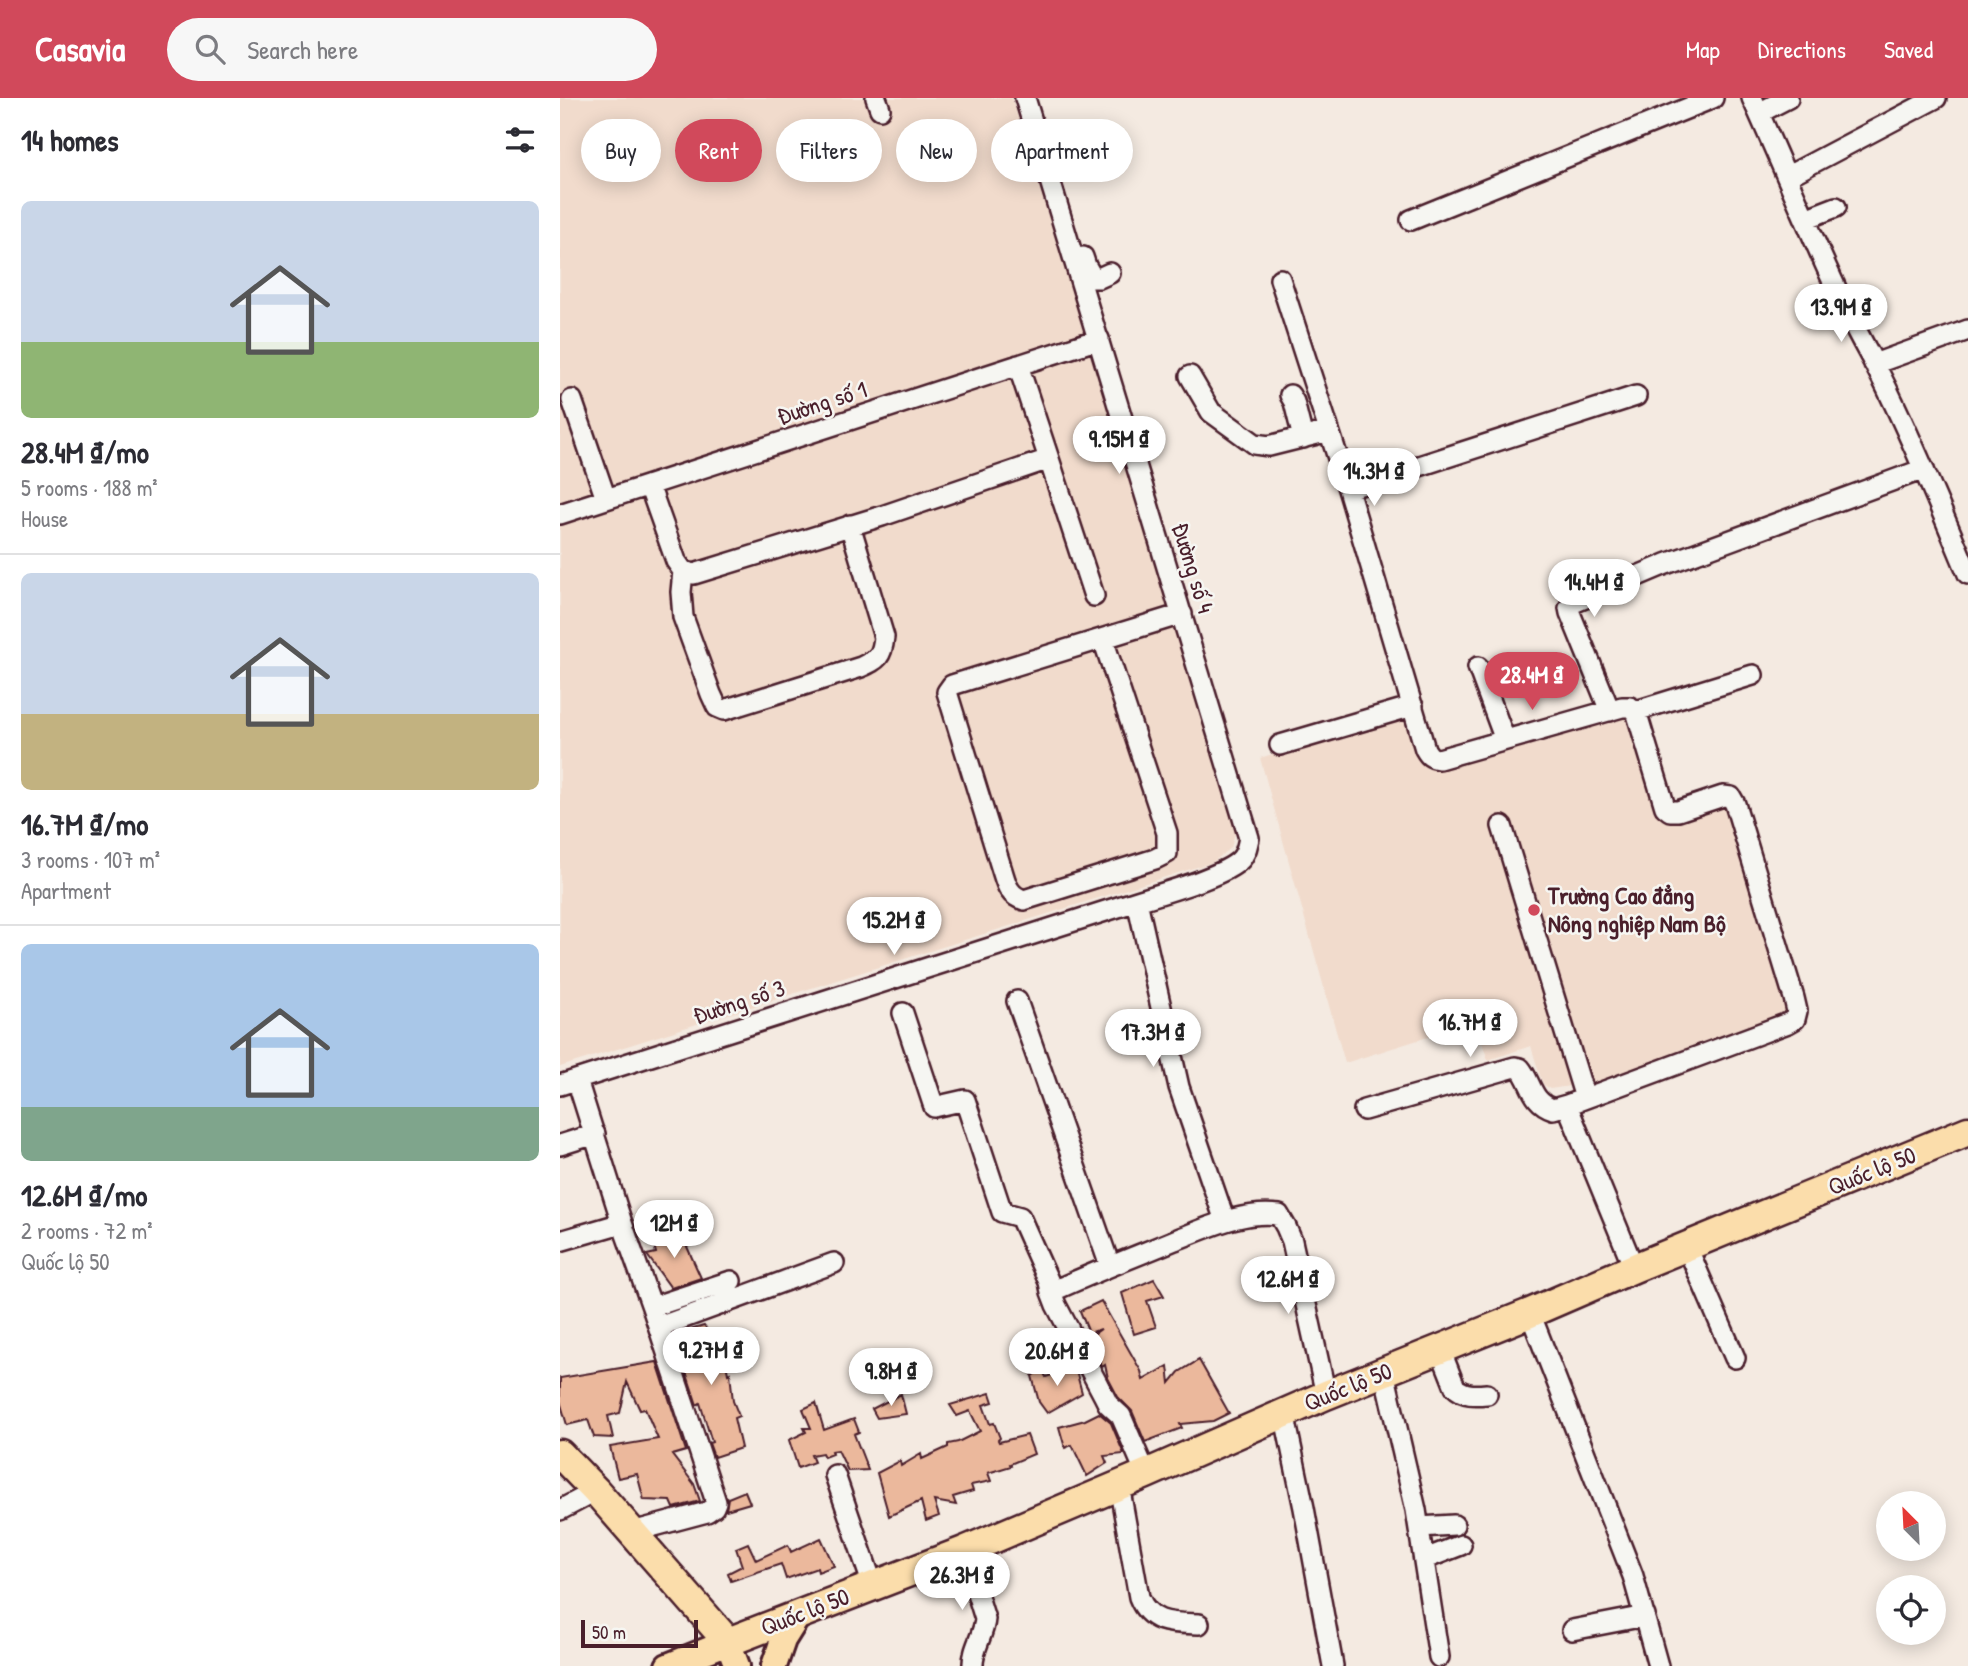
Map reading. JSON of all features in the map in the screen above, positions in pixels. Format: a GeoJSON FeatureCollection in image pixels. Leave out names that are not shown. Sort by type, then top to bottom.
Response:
{"type":"FeatureCollection","features":[{"type":"Feature","properties":{"kind":"highway","name":"Quốc lộ 50"},"geometry":{"type":"LineString","coordinates":[[732,1654],[798,1616],[964,1551],[1326,1395],[1968,1131]]}},
{"type":"Feature","properties":{"kind":"highway"},"geometry":{"type":"LineString","coordinates":[[560,1454],[597,1491],[732,1654]]}},
{"type":"Feature","properties":{"kind":"main road"},"geometry":{"type":"LineString","coordinates":[[774,1666],[783,1640],[798,1616]]}},
{"type":"Feature","properties":{"kind":"main road"},"geometry":{"type":"LineString","coordinates":[[668,1666],[732,1654]]}},
{"type":"Feature","properties":{"kind":"street","name":"Đường số 4"},"geometry":{"type":"LineString","coordinates":[[1025,98],[1249,838],[1246,852]]}},
{"type":"Feature","properties":{"kind":"street"},"geometry":{"type":"LineString","coordinates":[[1036,98],[1042,119]]}},
{"type":"Feature","properties":{"kind":"street"},"geometry":{"type":"LineString","coordinates":[[1412,220],[1713,98]]}},
{"type":"Feature","properties":{"kind":"street"},"geometry":{"type":"LineString","coordinates":[[1795,172],[1936,98]]}},
{"type":"Feature","properties":{"kind":"street"},"geometry":{"type":"LineString","coordinates":[[1782,99],[1756,105],[1820,214],[1844,306],[1924,469],[1968,575]]}},
{"type":"Feature","properties":{"kind":"street"},"geometry":{"type":"LineString","coordinates":[[1061,182],[1086,266],[1093,278],[1110,273]]}},
{"type":"Feature","properties":{"kind":"street"},"geometry":{"type":"LineString","coordinates":[[1280,279],[1348,489],[1425,749],[1432,758],[1438,759],[1610,710],[1630,707],[1636,711],[1665,807],[1670,811],[1678,811],[1723,796],[1731,797],[1735,804],[1797,1011],[1795,1019],[1788,1023],[1553,1109],[1547,1107],[1531,1090],[1524,1072],[1515,1067],[1364,1110]]}},
{"type":"Feature","properties":{"kind":"street"},"geometry":{"type":"LineString","coordinates":[[1874,365],[1968,330]]}},
{"type":"Feature","properties":{"kind":"street","name":"Đường số 1"},"geometry":{"type":"LineString","coordinates":[[560,514],[1099,339]]}},
{"type":"Feature","properties":{"kind":"street"},"geometry":{"type":"LineString","coordinates":[[1018,365],[1094,596]]}},
{"type":"Feature","properties":{"kind":"street"},"geometry":{"type":"LineString","coordinates":[[1190,376],[1211,412],[1255,444],[1269,446],[1329,431]]}},
{"type":"Feature","properties":{"kind":"street"},"geometry":{"type":"LineString","coordinates":[[1290,396],[1303,438]]}},
{"type":"Feature","properties":{"kind":"street"},"geometry":{"type":"LineString","coordinates":[[1348,489],[1636,396]]}},
{"type":"Feature","properties":{"kind":"street"},"geometry":{"type":"LineString","coordinates":[[572,400],[606,499]]}},
{"type":"Feature","properties":{"kind":"street"},"geometry":{"type":"LineString","coordinates":[[649,485],[676,561],[684,570],[694,574],[1049,459]]}},
{"type":"Feature","properties":{"kind":"street"},"geometry":{"type":"LineString","coordinates":[[1610,710],[1570,613],[1571,604],[1666,564],[1924,469]]}},
{"type":"Feature","properties":{"kind":"street"},"geometry":{"type":"LineString","coordinates":[[684,570],[681,592],[683,617],[711,694],[717,707],[724,709],[877,660],[883,650],[884,637],[850,525]]}},
{"type":"Feature","properties":{"kind":"street"},"geometry":{"type":"LineString","coordinates":[[1103,639],[1167,833],[1167,853],[1024,900],[1009,891],[947,692],[952,685],[1182,614]]}},
{"type":"Feature","properties":{"kind":"street"},"geometry":{"type":"LineString","coordinates":[[1478,667],[1505,740]]}},
{"type":"Feature","properties":{"kind":"street"},"geometry":{"type":"LineString","coordinates":[[1636,711],[1753,675]]}},
{"type":"Feature","properties":{"kind":"street"},"geometry":{"type":"LineString","coordinates":[[1280,746],[1413,706]]}},
{"type":"Feature","properties":{"kind":"street"},"geometry":{"type":"LineString","coordinates":[[1502,825],[1576,1101],[1634,1268]]}},
{"type":"Feature","properties":{"kind":"street","name":"Đường số 3"},"geometry":{"type":"LineString","coordinates":[[568,1082],[1137,901],[1225,871],[1240,861],[1246,852]]}},
{"type":"Feature","properties":{"kind":"street"},"geometry":{"type":"LineString","coordinates":[[1137,901],[1176,1076],[1225,1221]]}},
{"type":"Feature","properties":{"kind":"street"},"geometry":{"type":"LineString","coordinates":[[1017,1001],[1110,1266]]}},
{"type":"Feature","properties":{"kind":"street"},"geometry":{"type":"LineString","coordinates":[[903,1013],[934,1107],[965,1100],[1002,1212],[1020,1217],[1049,1282],[1056,1305],[1108,1404],[1121,1416],[1146,1474]]}},
{"type":"Feature","properties":{"kind":"street"},"geometry":{"type":"LineString","coordinates":[[568,1082],[595,1134],[622,1223],[716,1502],[708,1512],[632,1532]]}},
{"type":"Feature","properties":{"kind":"street"},"geometry":{"type":"LineString","coordinates":[[560,1145],[595,1134]]}},
{"type":"Feature","properties":{"kind":"street"},"geometry":{"type":"LineString","coordinates":[[1051,1292],[1225,1221],[1253,1215],[1279,1215],[1292,1241],[1326,1395]]}},
{"type":"Feature","properties":{"kind":"street"},"geometry":{"type":"LineString","coordinates":[[560,1241],[622,1223]]}},
{"type":"Feature","properties":{"kind":"street"},"geometry":{"type":"LineString","coordinates":[[1687,1247],[1735,1358]]}},
{"type":"Feature","properties":{"kind":"street"},"geometry":{"type":"LineString","coordinates":[[659,1327],[834,1263]]}},
{"type":"Feature","properties":{"kind":"street"},"geometry":{"type":"LineString","coordinates":[[652,1307],[731,1282]]}},
{"type":"Feature","properties":{"kind":"street"},"geometry":{"type":"LineString","coordinates":[[1530,1313],[1633,1576],[1658,1666]]}},
{"type":"Feature","properties":{"kind":"street"},"geometry":{"type":"LineString","coordinates":[[1440,1349],[1455,1387],[1471,1394],[1487,1394]]}},
{"type":"Feature","properties":{"kind":"street"},"geometry":{"type":"LineString","coordinates":[[1384,1372],[1419,1527],[1439,1657]]}},
{"type":"Feature","properties":{"kind":"street"},"geometry":{"type":"LineString","coordinates":[[1284,1413],[1333,1666]]}},
{"type":"Feature","properties":{"kind":"street"},"geometry":{"type":"LineString","coordinates":[[835,1475],[873,1586]]}},
{"type":"Feature","properties":{"kind":"street"},"geometry":{"type":"LineString","coordinates":[[1118,1485],[1143,1608],[1160,1620],[1199,1624]]}},
{"type":"Feature","properties":{"kind":"street"},"geometry":{"type":"LineString","coordinates":[[560,1510],[597,1491]]}},
{"type":"Feature","properties":{"kind":"street"},"geometry":{"type":"LineString","coordinates":[[1419,1527],[1454,1525]]}},
{"type":"Feature","properties":{"kind":"street"},"geometry":{"type":"LineString","coordinates":[[1424,1559],[1461,1545]]}},
{"type":"Feature","properties":{"kind":"street"},"geometry":{"type":"LineString","coordinates":[[964,1551],[985,1619],[973,1666]]}},
{"type":"Feature","properties":{"kind":"street"},"geometry":{"type":"LineString","coordinates":[[1572,1630],[1645,1616]]}},
{"type":"Feature","properties":{"kind":"shaded area"},"geometry":{"type":"Polygon","coordinates":[[[560,98],[1012,98],[1018,119],[991,119],[991,182],[1038,182],[1236,829],[1231,848],[1213,862],[560,1067],[560,98]]]}},
{"type":"Feature","properties":{"kind":"shaded area","name":"Trường Cao đẳng Nông nghiệp Nam Bộ"},"geometry":{"type":"Polygon","coordinates":[[[1626,710],[1631,713],[1668,820],[1720,802],[1733,805],[1788,1012],[1609,1080],[1550,1089],[1543,1084],[1531,1046],[1488,1060],[1475,1022],[1345,1063],[1260,758],[1409,712],[1427,769],[1626,710]]]}},
{"type":"Feature","properties":{"kind":"building"},"geometry":{"type":"Polygon","coordinates":[[[680,1231],[701,1278],[671,1288],[647,1255],[656,1253],[652,1238],[680,1231]]]}},
{"type":"Feature","properties":{"kind":"building"},"geometry":{"type":"Polygon","coordinates":[[[1154,1279],[1164,1296],[1147,1301],[1156,1327],[1134,1334],[1122,1293],[1154,1279]]]}},
{"type":"Feature","properties":{"kind":"building"},"geometry":{"type":"Polygon","coordinates":[[[1101,1301],[1141,1371],[1143,1380],[1168,1366],[1170,1383],[1179,1372],[1199,1360],[1229,1413],[1213,1421],[1180,1424],[1182,1428],[1145,1442],[1132,1411],[1118,1397],[1108,1378],[1105,1365],[1102,1367],[1100,1362],[1091,1336],[1101,1329],[1089,1333],[1080,1311],[1101,1301]]]}},
{"type":"Feature","properties":{"kind":"building"},"geometry":{"type":"Polygon","coordinates":[[[704,1326],[714,1339],[715,1350],[723,1347],[728,1374],[730,1373],[733,1401],[739,1416],[734,1418],[741,1448],[714,1457],[700,1403],[697,1405],[674,1335],[704,1326]]]}},
{"type":"Feature","properties":{"kind":"building"},"geometry":{"type":"Polygon","coordinates":[[[1043,1331],[1049,1346],[1023,1354],[1017,1341],[1043,1331]]]}},
{"type":"Feature","properties":{"kind":"building"},"geometry":{"type":"Polygon","coordinates":[[[657,1362],[686,1451],[672,1455],[694,1484],[700,1501],[674,1508],[671,1501],[644,1500],[637,1474],[618,1478],[610,1447],[658,1439],[645,1409],[640,1410],[627,1382],[620,1413],[608,1416],[613,1438],[594,1437],[588,1420],[567,1425],[560,1401],[560,1378],[657,1362]]]}},
{"type":"Feature","properties":{"kind":"building"},"geometry":{"type":"Polygon","coordinates":[[[1075,1367],[1082,1393],[1047,1413],[1039,1402],[1032,1376],[1042,1369],[1046,1377],[1075,1367]]]}},
{"type":"Feature","properties":{"kind":"building"},"geometry":{"type":"Polygon","coordinates":[[[990,1393],[993,1402],[983,1405],[990,1424],[994,1423],[999,1442],[1027,1435],[1034,1454],[1010,1464],[1011,1466],[988,1473],[991,1481],[971,1485],[973,1491],[953,1497],[956,1505],[934,1501],[939,1516],[926,1521],[921,1501],[889,1516],[877,1473],[900,1461],[901,1466],[921,1454],[922,1459],[948,1447],[948,1444],[980,1431],[970,1411],[957,1416],[950,1405],[990,1393]]]}},
{"type":"Feature","properties":{"kind":"building"},"geometry":{"type":"Polygon","coordinates":[[[901,1394],[906,1414],[877,1418],[872,1409],[901,1394]]]}},
{"type":"Feature","properties":{"kind":"building"},"geometry":{"type":"Polygon","coordinates":[[[816,1403],[824,1430],[854,1419],[859,1432],[854,1434],[868,1470],[848,1471],[838,1450],[831,1451],[832,1454],[824,1457],[822,1453],[811,1455],[814,1462],[798,1468],[789,1440],[806,1432],[804,1428],[811,1428],[803,1409],[816,1403]]]}},
{"type":"Feature","properties":{"kind":"building"},"geometry":{"type":"Polygon","coordinates":[[[1099,1413],[1111,1423],[1124,1454],[1104,1456],[1107,1463],[1087,1476],[1072,1445],[1065,1448],[1059,1427],[1099,1413]]]}},
{"type":"Feature","properties":{"kind":"building"},"geometry":{"type":"Polygon","coordinates":[[[745,1491],[750,1503],[726,1510],[728,1498],[745,1491]]]}},
{"type":"Feature","properties":{"kind":"building"},"geometry":{"type":"Polygon","coordinates":[[[821,1538],[834,1566],[818,1572],[817,1568],[786,1579],[781,1564],[731,1581],[728,1573],[742,1566],[736,1548],[748,1543],[756,1560],[788,1545],[791,1552],[821,1538]]]}},
{"type":"Feature","properties":{"kind":"place","name":"Trường Cao đẳng Nông nghiệp Nam Bộ"},"geometry":{"type":"Point","coordinates":[1534,910]}}]}
